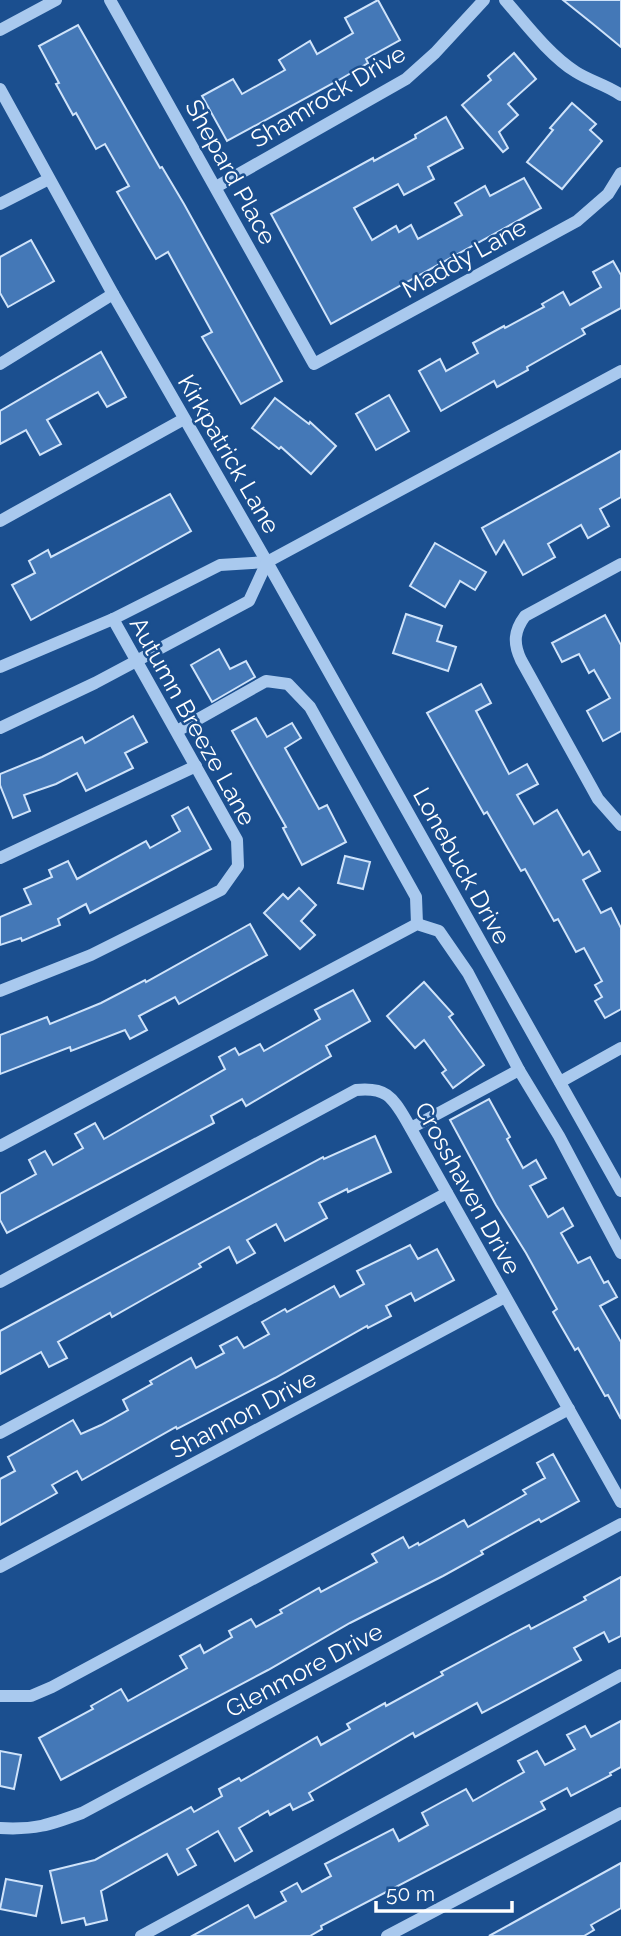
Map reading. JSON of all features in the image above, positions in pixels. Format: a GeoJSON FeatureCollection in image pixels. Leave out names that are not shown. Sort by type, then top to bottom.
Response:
{"type":"FeatureCollection","features":[{"type":"Feature","properties":{"kind":"street"},"geometry":{"type":"LineString","coordinates":[[0,30],[56,0]]}},
{"type":"Feature","properties":{"kind":"street","name":"Shepard Place"},"geometry":{"type":"LineString","coordinates":[[110,0],[314,364]]}},
{"type":"Feature","properties":{"kind":"street","name":"Shamrock Drive"},"geometry":{"type":"LineString","coordinates":[[216,187],[406,79],[435,53],[484,0]]}},
{"type":"Feature","properties":{"kind":"street"},"geometry":{"type":"LineString","coordinates":[[505,0],[535,35],[575,72],[608,86],[621,95]]}},
{"type":"Feature","properties":{"kind":"street","name":"Kirkpatrick Lane"},"geometry":{"type":"LineString","coordinates":[[0,89],[113,294],[267,562],[621,370]]}},
{"type":"Feature","properties":{"kind":"street","name":"Maddy Lane"},"geometry":{"type":"LineString","coordinates":[[314,364],[577,220],[608,194],[621,173]]}},
{"type":"Feature","properties":{"kind":"street"},"geometry":{"type":"LineString","coordinates":[[0,204],[49,179]]}},
{"type":"Feature","properties":{"kind":"street"},"geometry":{"type":"LineString","coordinates":[[0,364],[113,294]]}},
{"type":"Feature","properties":{"kind":"street"},"geometry":{"type":"LineString","coordinates":[[0,521],[184,419]]}},
{"type":"Feature","properties":{"kind":"street"},"geometry":{"type":"LineString","coordinates":[[0,667],[113,619],[220,565],[267,562],[249,601],[95,683],[0,728]]}},
{"type":"Feature","properties":{"kind":"street","name":"Lonebuck Drive"},"geometry":{"type":"LineString","coordinates":[[267,562],[621,1191]]}},
{"type":"Feature","properties":{"kind":"street"},"geometry":{"type":"LineString","coordinates":[[621,564],[525,616],[517,626],[515,638],[521,660],[598,799],[621,825]]}},
{"type":"Feature","properties":{"kind":"street","name":"Autumn Breeze Lane"},"geometry":{"type":"LineString","coordinates":[[0,991],[91,956],[221,890],[237,866],[237,840],[113,619]]}},
{"type":"Feature","properties":{"kind":"street"},"geometry":{"type":"LineString","coordinates":[[177,731],[266,681],[288,684],[310,707],[416,897],[418,924]]}},
{"type":"Feature","properties":{"kind":"street"},"geometry":{"type":"LineString","coordinates":[[0,859],[196,766]]}},
{"type":"Feature","properties":{"kind":"street"},"geometry":{"type":"LineString","coordinates":[[0,1146],[418,924],[439,931],[468,973],[621,1253]]}},
{"type":"Feature","properties":{"kind":"street"},"geometry":{"type":"LineString","coordinates":[[560,1082],[621,1048]]}},
{"type":"Feature","properties":{"kind":"street"},"geometry":{"type":"LineString","coordinates":[[411,1128],[519,1070]]}},
{"type":"Feature","properties":{"kind":"street","name":"Crosshaven Drive"},"geometry":{"type":"LineString","coordinates":[[0,1282],[356,1090],[383,1091],[395,1101],[411,1128],[621,1503]]}},
{"type":"Feature","properties":{"kind":"street"},"geometry":{"type":"LineString","coordinates":[[0,1433],[447,1193]]}},
{"type":"Feature","properties":{"kind":"street","name":"Shannon Drive"},"geometry":{"type":"LineString","coordinates":[[0,1567],[505,1297]]}},
{"type":"Feature","properties":{"kind":"street"},"geometry":{"type":"LineString","coordinates":[[0,1696],[31,1696],[52,1687],[569,1409]]}},
{"type":"Feature","properties":{"kind":"street","name":"Glenmore Drive"},"geometry":{"type":"LineString","coordinates":[[0,1828],[43,1827],[82,1813],[621,1524]]}},
{"type":"Feature","properties":{"kind":"street"},"geometry":{"type":"LineString","coordinates":[[141,1936],[621,1675]]}},
{"type":"Feature","properties":{"kind":"street"},"geometry":{"type":"LineString","coordinates":[[387,1936],[621,1813]]}},
{"type":"Feature","properties":{"kind":"building"},"geometry":{"type":"Polygon","coordinates":[[[378,0],[400,40],[366,59],[368,63],[339,80],[227,141],[202,96],[233,79],[242,94],[285,70],[279,60],[310,41],[317,54],[353,33],[345,18],[378,0]]]}},
{"type":"Feature","properties":{"kind":"building"},"geometry":{"type":"Polygon","coordinates":[[[563,0],[621,0],[621,47],[593,24],[563,0]]]}},
{"type":"Feature","properties":{"kind":"building"},"geometry":{"type":"Polygon","coordinates":[[[78,25],[160,168],[162,167],[184,204],[282,381],[241,404],[202,337],[212,332],[168,252],[156,259],[117,192],[129,186],[105,144],[96,149],[76,113],[73,115],[39,46],[78,25]]]}},
{"type":"Feature","properties":{"kind":"building"},"geometry":{"type":"Polygon","coordinates":[[[514,53],[536,79],[508,104],[518,115],[499,132],[508,148],[503,152],[462,105],[491,80],[488,76],[514,53]]]}},
{"type":"Feature","properties":{"kind":"building"},"geometry":{"type":"Polygon","coordinates":[[[572,103],[596,124],[590,130],[602,141],[562,189],[527,162],[553,130],[550,128],[572,103]]]}},
{"type":"Feature","properties":{"kind":"building"},"geometry":{"type":"Polygon","coordinates":[[[446,117],[463,148],[428,167],[434,179],[404,195],[398,184],[354,208],[372,240],[396,226],[399,232],[411,225],[418,239],[462,215],[455,203],[485,186],[490,196],[524,178],[541,208],[331,324],[271,214],[373,158],[374,161],[416,138],[415,135],[446,117]]]}},
{"type":"Feature","properties":{"kind":"building"},"geometry":{"type":"Polygon","coordinates":[[[31,240],[54,281],[8,307],[0,293],[0,257],[31,240]]]}},
{"type":"Feature","properties":{"kind":"building"},"geometry":{"type":"Polygon","coordinates":[[[613,261],[621,275],[621,308],[582,329],[585,334],[527,367],[528,370],[497,387],[494,381],[441,411],[419,371],[440,359],[446,371],[478,353],[473,343],[544,307],[542,304],[563,292],[570,305],[601,287],[593,272],[613,261]]]}},
{"type":"Feature","properties":{"kind":"building"},"geometry":{"type":"Polygon","coordinates":[[[101,352],[126,397],[107,407],[98,392],[47,420],[61,444],[40,455],[26,430],[0,444],[0,411],[101,352]]]}},
{"type":"Feature","properties":{"kind":"building"},"geometry":{"type":"Polygon","coordinates":[[[389,395],[409,431],[376,450],[356,414],[389,395]]]}},
{"type":"Feature","properties":{"kind":"building"},"geometry":{"type":"Polygon","coordinates":[[[275,398],[309,424],[310,422],[336,446],[311,474],[281,447],[279,449],[252,428],[275,398]]]}},
{"type":"Feature","properties":{"kind":"building"},"geometry":{"type":"Polygon","coordinates":[[[621,451],[621,497],[600,509],[609,526],[588,538],[581,525],[548,544],[555,557],[523,575],[504,541],[496,554],[482,528],[621,451]]]}},
{"type":"Feature","properties":{"kind":"building"},"geometry":{"type":"Polygon","coordinates":[[[170,494],[191,531],[31,620],[12,585],[35,573],[29,561],[48,550],[51,557],[170,494]]]}},
{"type":"Feature","properties":{"kind":"building"},"geometry":{"type":"Polygon","coordinates":[[[435,543],[486,572],[475,590],[460,581],[445,607],[410,586],[435,543]]]}},
{"type":"Feature","properties":{"kind":"building"},"geometry":{"type":"Polygon","coordinates":[[[406,614],[442,626],[437,641],[456,647],[448,671],[393,653],[406,614]]]}},
{"type":"Feature","properties":{"kind":"building"},"geometry":{"type":"Polygon","coordinates":[[[605,615],[621,645],[621,731],[603,741],[587,711],[610,698],[594,670],[589,673],[579,654],[562,662],[552,643],[605,615]]]}},
{"type":"Feature","properties":{"kind":"building"},"geometry":{"type":"Polygon","coordinates":[[[219,649],[230,669],[246,661],[255,677],[212,702],[191,665],[219,649]]]}},
{"type":"Feature","properties":{"kind":"building"},"geometry":{"type":"Polygon","coordinates":[[[481,684],[491,703],[476,711],[509,774],[527,764],[538,784],[517,795],[534,824],[557,810],[583,855],[589,851],[600,871],[583,880],[601,913],[611,908],[621,928],[621,1009],[605,1018],[595,1001],[602,997],[595,985],[602,981],[584,948],[576,952],[558,919],[554,921],[525,869],[521,871],[487,812],[484,814],[427,713],[481,684]]]}},
{"type":"Feature","properties":{"kind":"building"},"geometry":{"type":"Polygon","coordinates":[[[133,716],[147,742],[125,753],[133,768],[86,791],[77,773],[56,784],[24,795],[30,811],[13,818],[0,785],[0,774],[82,737],[85,743],[133,716]]]}},
{"type":"Feature","properties":{"kind":"building"},"geometry":{"type":"Polygon","coordinates":[[[256,718],[267,737],[292,723],[301,738],[285,748],[319,809],[327,805],[346,842],[302,865],[283,828],[286,827],[232,731],[256,718]]]}},
{"type":"Feature","properties":{"kind":"building"},"geometry":{"type":"Polygon","coordinates":[[[188,807],[211,849],[90,913],[86,904],[58,919],[60,925],[22,941],[21,938],[0,945],[0,917],[31,904],[24,889],[52,877],[49,870],[68,861],[77,879],[146,841],[150,848],[180,831],[172,816],[188,807]]]}},
{"type":"Feature","properties":{"kind":"building"},"geometry":{"type":"Polygon","coordinates":[[[345,856],[370,862],[363,889],[338,883],[345,856]]]}},
{"type":"Feature","properties":{"kind":"building"},"geometry":{"type":"Polygon","coordinates":[[[299,888],[316,905],[301,921],[315,935],[300,949],[264,913],[283,894],[288,899],[299,888]]]}},
{"type":"Feature","properties":{"kind":"building"},"geometry":{"type":"Polygon","coordinates":[[[250,924],[267,955],[179,1004],[175,997],[139,1016],[147,1030],[130,1039],[125,1030],[71,1051],[70,1047],[0,1074],[0,1035],[47,1017],[50,1024],[101,1003],[145,980],[146,982],[250,924]]]}},
{"type":"Feature","properties":{"kind":"building"},"geometry":{"type":"Polygon","coordinates":[[[424,982],[453,1014],[449,1017],[484,1065],[453,1088],[442,1073],[446,1070],[424,1040],[415,1048],[387,1016],[424,982]]]}},
{"type":"Feature","properties":{"kind":"building"},"geometry":{"type":"Polygon","coordinates":[[[353,990],[370,1021],[326,1046],[331,1056],[246,1106],[242,1099],[211,1116],[214,1123],[7,1233],[0,1220],[0,1194],[36,1174],[29,1160],[45,1151],[53,1165],[83,1148],[75,1134],[95,1123],[104,1139],[225,1069],[219,1057],[235,1048],[239,1055],[260,1044],[264,1051],[320,1019],[315,1010],[353,990]]]}},
{"type":"Feature","properties":{"kind":"building"},"geometry":{"type":"Polygon","coordinates":[[[489,1099],[523,1168],[536,1160],[546,1178],[530,1186],[548,1217],[563,1208],[573,1226],[561,1233],[578,1263],[590,1257],[604,1283],[608,1281],[617,1297],[600,1306],[621,1342],[621,1419],[553,1312],[557,1309],[450,1120],[489,1099]]]}},
{"type":"Feature","properties":{"kind":"building"},"geometry":{"type":"Polygon","coordinates":[[[375,1136],[391,1172],[319,1203],[327,1218],[285,1241],[276,1224],[247,1240],[255,1253],[237,1263],[229,1247],[199,1264],[201,1267],[112,1317],[110,1313],[58,1342],[67,1358],[49,1367],[41,1352],[0,1374],[0,1331],[323,1157],[324,1159],[375,1136]]]}},
{"type":"Feature","properties":{"kind":"building"},"geometry":{"type":"Polygon","coordinates":[[[410,1245],[418,1259],[437,1249],[454,1280],[415,1301],[411,1293],[386,1306],[391,1316],[368,1328],[367,1326],[177,1429],[176,1427],[82,1480],[77,1471],[52,1485],[57,1493],[0,1525],[0,1479],[15,1471],[8,1457],[73,1420],[81,1434],[101,1425],[128,1410],[123,1400],[152,1384],[150,1381],[191,1358],[196,1368],[224,1353],[220,1346],[237,1337],[244,1348],[269,1334],[262,1322],[285,1309],[287,1312],[334,1286],[340,1297],[364,1284],[357,1271],[410,1245]]]}},
{"type":"Feature","properties":{"kind":"building"},"geometry":{"type":"Polygon","coordinates":[[[553,1454],[579,1501],[541,1522],[539,1519],[443,1576],[350,1623],[268,1670],[61,1780],[39,1738],[93,1709],[91,1706],[121,1689],[128,1701],[187,1668],[180,1656],[200,1645],[204,1653],[232,1637],[229,1631],[251,1619],[256,1627],[319,1588],[321,1592],[377,1562],[372,1554],[403,1537],[409,1548],[464,1520],[468,1527],[526,1494],[523,1490],[545,1478],[537,1463],[553,1454]]]}},
{"type":"Feature","properties":{"kind":"building"},"geometry":{"type":"Polygon","coordinates":[[[621,1577],[621,1636],[609,1642],[604,1632],[574,1648],[581,1660],[482,1713],[477,1703],[415,1737],[413,1733],[309,1793],[313,1800],[293,1810],[290,1804],[270,1815],[268,1811],[239,1828],[252,1851],[235,1861],[218,1831],[187,1849],[196,1865],[178,1875],[167,1854],[101,1891],[107,1920],[86,1925],[84,1918],[62,1923],[50,1871],[95,1860],[191,1807],[194,1812],[222,1796],[219,1789],[239,1778],[241,1781],[317,1737],[321,1745],[350,1729],[347,1724],[443,1675],[441,1672],[529,1625],[531,1629],[586,1600],[584,1597],[621,1577]]]}},
{"type":"Feature","properties":{"kind":"building"},"geometry":{"type":"Polygon","coordinates":[[[621,1721],[621,1767],[610,1773],[611,1775],[571,1796],[567,1788],[541,1802],[545,1809],[321,1926],[322,1929],[310,1936],[192,1936],[248,1905],[255,1918],[286,1901],[281,1892],[297,1883],[302,1892],[331,1876],[325,1864],[393,1829],[399,1841],[428,1825],[422,1813],[440,1803],[466,1789],[473,1801],[524,1772],[518,1761],[537,1751],[545,1765],[575,1749],[567,1735],[585,1726],[591,1737],[621,1721]]]}},
{"type":"Feature","properties":{"kind":"building"},"geometry":{"type":"Polygon","coordinates":[[[0,1751],[21,1755],[14,1789],[0,1786],[0,1751]]]}},
{"type":"Feature","properties":{"kind":"building"},"geometry":{"type":"Polygon","coordinates":[[[621,1863],[621,1908],[591,1925],[594,1930],[584,1936],[489,1936],[621,1863]]]}},
{"type":"Feature","properties":{"kind":"building"},"geometry":{"type":"Polygon","coordinates":[[[6,1879],[42,1886],[36,1916],[0,1909],[6,1879]]]}}]}
